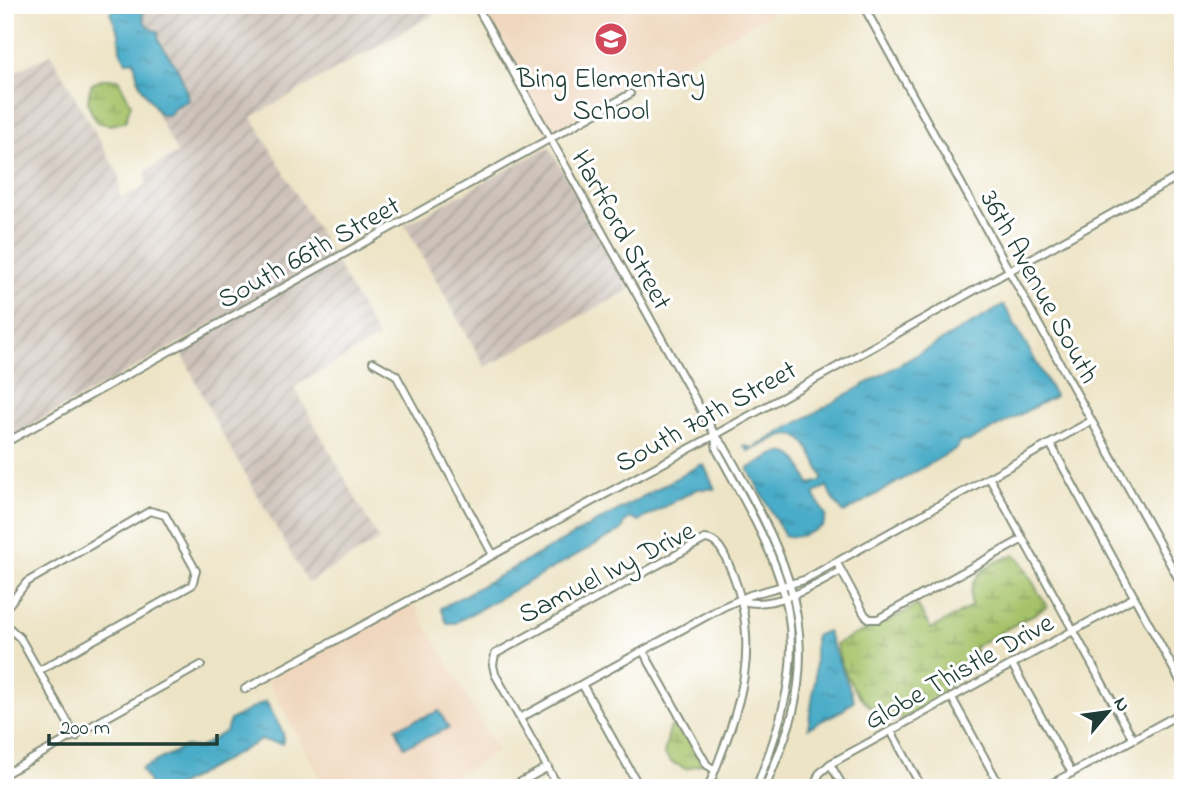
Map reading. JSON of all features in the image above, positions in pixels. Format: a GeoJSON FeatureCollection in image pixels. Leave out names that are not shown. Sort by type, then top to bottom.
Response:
{"type":"FeatureCollection","features":[{"type":"Feature","properties":{"kind":"street","name":"Hartford Street"},"geometry":{"type":"LineString","coordinates":[[476,5],[715,435]]}},
{"type":"Feature","properties":{"kind":"street","name":"36th Avenue South"},"geometry":{"type":"LineString","coordinates":[[863,5],[1183,587]]}},
{"type":"Feature","properties":{"kind":"street","name":"South 66th Street"},"geometry":{"type":"LineString","coordinates":[[5,443],[630,94]]}},
{"type":"Feature","properties":{"kind":"street","name":"South 70th Street"},"geometry":{"type":"LineString","coordinates":[[244,689],[715,435],[1183,174]]}},
{"type":"Feature","properties":{"kind":"street"},"geometry":{"type":"LineString","coordinates":[[373,362],[396,374],[492,554]]}},
{"type":"Feature","properties":{"kind":"street"},"geometry":{"type":"LineString","coordinates":[[520,718],[723,607],[742,601],[750,595],[792,585],[837,563],[1091,421]]}},
{"type":"Feature","properties":{"kind":"street"},"geometry":{"type":"LineString","coordinates":[[715,435],[724,446],[774,537],[794,595],[800,645],[797,693],[787,733],[765,788]]}},
{"type":"Feature","properties":{"kind":"street"},"geometry":{"type":"LineString","coordinates":[[715,435],[717,450],[768,543],[784,587],[792,644],[788,691],[776,738],[756,788]]}},
{"type":"Feature","properties":{"kind":"street"},"geometry":{"type":"LineString","coordinates":[[1051,445],[1183,686]]}},
{"type":"Feature","properties":{"kind":"street"},"geometry":{"type":"LineString","coordinates":[[990,479],[1133,739]]}},
{"type":"Feature","properties":{"kind":"street"},"geometry":{"type":"LineString","coordinates":[[5,609],[27,582],[38,575],[150,510],[165,515],[196,571],[192,585],[40,670]]}},
{"type":"Feature","properties":{"kind":"street","name":"Samuel Ivy Drive"},"geometry":{"type":"LineString","coordinates":[[559,788],[495,674],[492,665],[495,654],[705,539],[718,544],[742,601],[746,634],[745,679],[737,714],[708,788]]}},
{"type":"Feature","properties":{"kind":"street"},"geometry":{"type":"LineString","coordinates":[[837,563],[865,615],[870,619],[878,619],[1023,539]]}},
{"type":"Feature","properties":{"kind":"street"},"geometry":{"type":"LineString","coordinates":[[1174,571],[1183,566]]}},
{"type":"Feature","properties":{"kind":"street"},"geometry":{"type":"LineString","coordinates":[[742,601],[753,605],[794,595],[807,591],[841,571]]}},
{"type":"Feature","properties":{"kind":"street","name":"Globe Thistle Drive"},"geometry":{"type":"LineString","coordinates":[[814,788],[819,774],[831,764],[1133,598]]}},
{"type":"Feature","properties":{"kind":"street"},"geometry":{"type":"LineString","coordinates":[[5,624],[20,638],[76,737]]}},
{"type":"Feature","properties":{"kind":"street"},"geometry":{"type":"LineString","coordinates":[[643,651],[707,765],[715,770]]}},
{"type":"Feature","properties":{"kind":"street"},"geometry":{"type":"LineString","coordinates":[[1012,664],[1072,773]]}},
{"type":"Feature","properties":{"kind":"street"},"geometry":{"type":"LineString","coordinates":[[5,774],[76,737],[201,665]]}},
{"type":"Feature","properties":{"kind":"street"},"geometry":{"type":"LineString","coordinates":[[582,684],[640,788]]}},
{"type":"Feature","properties":{"kind":"street"},"geometry":{"type":"LineString","coordinates":[[952,698],[1002,788]]}},
{"type":"Feature","properties":{"kind":"street"},"geometry":{"type":"LineString","coordinates":[[1046,787],[1183,712]]}},
{"type":"Feature","properties":{"kind":"street"},"geometry":{"type":"LineString","coordinates":[[891,731],[922,788]]}},
{"type":"Feature","properties":{"kind":"street"},"geometry":{"type":"LineString","coordinates":[[831,764],[844,788]]}},
{"type":"Feature","properties":{"kind":"street"},"geometry":{"type":"LineString","coordinates":[[510,788],[548,767]]}},
{"type":"Feature","properties":{"kind":"shaded area"},"geometry":{"type":"Polygon","coordinates":[[[142,5],[450,5],[252,117],[333,257],[5,440],[5,77],[51,54],[119,175],[120,198],[141,189],[146,182],[146,171],[177,153],[150,101],[160,114],[169,115],[189,96],[170,55],[156,32],[144,22],[142,5]]]}},
{"type":"Feature","properties":{"kind":"shaded area","name":"Bing Elementary School"},"geometry":{"type":"Polygon","coordinates":[[[477,5],[786,5],[549,139],[477,5]]]}},
{"type":"Feature","properties":{"kind":"shaded area"},"geometry":{"type":"Polygon","coordinates":[[[549,147],[630,290],[485,367],[405,225],[549,147]]]}},
{"type":"Feature","properties":{"kind":"shaded area"},"geometry":{"type":"Polygon","coordinates":[[[336,262],[378,338],[294,387],[379,540],[308,583],[217,425],[180,349],[336,262]]]}},
{"type":"Feature","properties":{"kind":"shaded area"},"geometry":{"type":"Polygon","coordinates":[[[405,604],[414,604],[498,752],[434,788],[326,788],[267,680],[405,604]]]}},
{"type":"Feature","properties":{"kind":"green space"},"geometry":{"type":"Polygon","coordinates":[[[103,79],[118,79],[131,104],[125,122],[110,125],[97,122],[91,112],[88,100],[92,84],[103,79]]]}},
{"type":"Feature","properties":{"kind":"green space"},"geometry":{"type":"Polygon","coordinates":[[[1014,555],[1019,558],[1047,607],[974,647],[980,659],[917,713],[889,722],[863,700],[846,674],[836,644],[917,605],[931,629],[971,607],[975,579],[987,567],[1014,555]]]}},
{"type":"Feature","properties":{"kind":"green space"},"geometry":{"type":"Polygon","coordinates":[[[678,721],[701,764],[686,769],[671,762],[664,754],[670,728],[678,721]]]}},
{"type":"Feature","properties":{"kind":"water"},"geometry":{"type":"Polygon","coordinates":[[[118,5],[142,5],[145,22],[158,31],[159,41],[179,71],[189,100],[175,107],[169,115],[160,114],[140,84],[134,60],[126,62],[120,50],[119,33],[110,13],[118,5]]]}},
{"type":"Feature","properties":{"kind":"water"},"geometry":{"type":"Polygon","coordinates":[[[1004,305],[1055,396],[970,441],[959,442],[957,448],[844,513],[833,500],[827,486],[814,494],[826,516],[823,526],[800,536],[784,535],[748,469],[773,455],[786,453],[797,460],[810,484],[821,481],[823,477],[805,442],[799,437],[780,436],[748,451],[744,446],[753,448],[1004,305]]]}},
{"type":"Feature","properties":{"kind":"water"},"geometry":{"type":"Polygon","coordinates":[[[704,465],[715,489],[697,489],[639,521],[630,518],[624,523],[623,529],[455,623],[447,623],[441,608],[704,465]]]}},
{"type":"Feature","properties":{"kind":"water"},"geometry":{"type":"Polygon","coordinates":[[[827,631],[854,700],[843,710],[808,728],[815,680],[815,636],[827,631]]]}},
{"type":"Feature","properties":{"kind":"water"},"geometry":{"type":"Polygon","coordinates":[[[266,701],[283,733],[283,744],[261,740],[174,788],[152,788],[141,769],[186,746],[199,748],[226,731],[230,720],[266,701]]]}},
{"type":"Feature","properties":{"kind":"water"},"geometry":{"type":"Polygon","coordinates":[[[439,711],[449,728],[404,747],[396,728],[439,711]]]}},
{"type":"Feature","properties":{"kind":"place","name":"Bing Elementary School"},"geometry":{"type":"Point","coordinates":[611,39]}}]}
